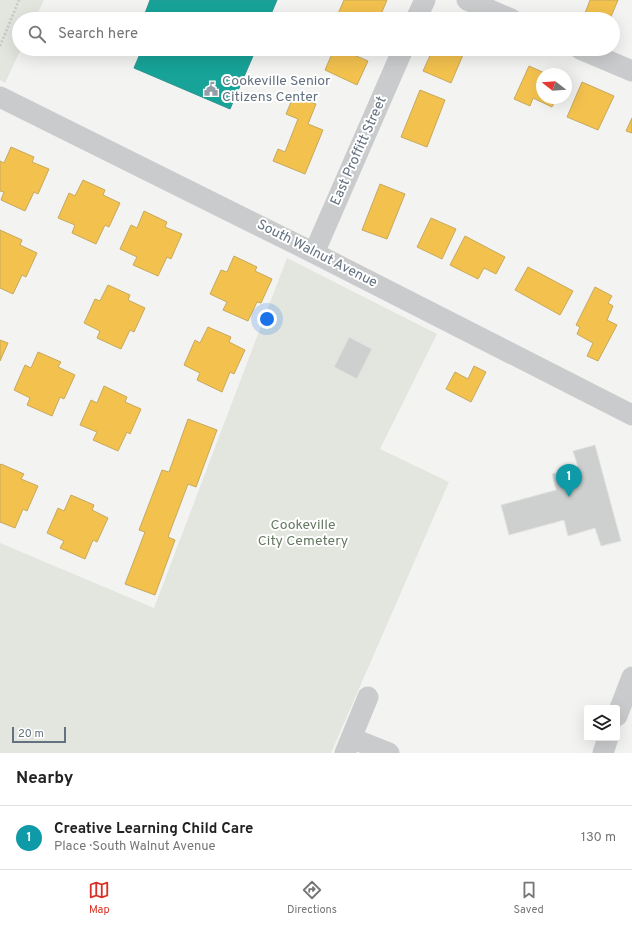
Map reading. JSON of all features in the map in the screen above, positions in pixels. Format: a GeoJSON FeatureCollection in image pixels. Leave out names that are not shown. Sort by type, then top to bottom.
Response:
{"type":"FeatureCollection","features":[{"type":"Feature","properties":{"kind":"street"},"geometry":{"type":"LineString","coordinates":[[419,12],[425,0]]}},
{"type":"Feature","properties":{"kind":"street"},"geometry":{"type":"LineString","coordinates":[[467,0],[495,12]]}},
{"type":"Feature","properties":{"kind":"street","name":"East Proffitt Street"},"geometry":{"type":"LineString","coordinates":[[314,253],[400,56]]}},
{"type":"Feature","properties":{"kind":"street"},"geometry":{"type":"LineString","coordinates":[[597,56],[632,71]]}},
{"type":"Feature","properties":{"kind":"street","name":"South Walnut Avenue"},"geometry":{"type":"LineString","coordinates":[[0,97],[314,253],[632,415]]}},
{"type":"Feature","properties":{"kind":"street"},"geometry":{"type":"LineString","coordinates":[[620,708],[632,677]]}},
{"type":"Feature","properties":{"kind":"street"},"geometry":{"type":"LineString","coordinates":[[368,697],[348,746],[389,753]]}},
{"type":"Feature","properties":{"kind":"street"},"geometry":{"type":"LineString","coordinates":[[602,753],[607,741]]}},
{"type":"Feature","properties":{"kind":"path"},"geometry":{"type":"LineString","coordinates":[[14,12],[19,0]]}},
{"type":"Feature","properties":{"kind":"path"},"geometry":{"type":"LineString","coordinates":[[0,46],[12,17]]}},
{"type":"Feature","properties":{"kind":"green space"},"geometry":{"type":"Polygon","coordinates":[[[0,0],[44,0],[38,12],[12,12],[12,56],[18,56],[5,83],[0,80],[0,0]]]}},
{"type":"Feature","properties":{"kind":"green space","name":"Cookeville City Cemetery"},"geometry":{"type":"Polygon","coordinates":[[[287,258],[437,334],[380,449],[449,482],[331,753],[0,753],[0,543],[154,608],[287,258]]]}},
{"type":"Feature","properties":{"kind":"building: Homes"},"geometry":{"type":"Polygon","coordinates":[[[344,0],[387,0],[382,12],[339,12],[344,0]]]}},
{"type":"Feature","properties":{"kind":"building: Homes"},"geometry":{"type":"Polygon","coordinates":[[[590,0],[618,0],[613,12],[586,12],[590,0]]]}},
{"type":"Feature","properties":{"kind":"building: Homes"},"geometry":{"type":"Polygon","coordinates":[[[331,56],[356,56],[368,61],[357,85],[325,70],[331,56]]]}},
{"type":"Feature","properties":{"kind":"building: Homes"},"geometry":{"type":"Polygon","coordinates":[[[430,56],[462,56],[451,83],[423,71],[430,56]]]}},
{"type":"Feature","properties":{"kind":"building: Homes"},"geometry":{"type":"Polygon","coordinates":[[[529,66],[536,69],[536,99],[533,98],[530,106],[514,99],[529,66]]]}},
{"type":"Feature","properties":{"kind":"building: Homes"},"geometry":{"type":"Polygon","coordinates":[[[582,82],[614,96],[598,130],[567,117],[582,82]]]}},
{"type":"Feature","properties":{"kind":"building: Homes"},"geometry":{"type":"Polygon","coordinates":[[[420,90],[445,100],[427,147],[401,137],[420,90]]]}},
{"type":"Feature","properties":{"kind":"building: Homes"},"geometry":{"type":"Polygon","coordinates":[[[294,95],[316,104],[308,124],[323,130],[305,174],[273,161],[278,149],[285,152],[298,119],[286,114],[294,95]]]}},
{"type":"Feature","properties":{"kind":"building: Homes"},"geometry":{"type":"Polygon","coordinates":[[[546,104],[553,104],[552,107],[546,104]]]}},
{"type":"Feature","properties":{"kind":"building: Homes"},"geometry":{"type":"Polygon","coordinates":[[[632,118],[632,133],[626,131],[632,118]]]}},
{"type":"Feature","properties":{"kind":"building: Homes"},"geometry":{"type":"Polygon","coordinates":[[[11,147],[34,157],[32,162],[49,169],[38,194],[34,192],[25,211],[1,200],[4,192],[0,191],[0,161],[4,163],[11,147]]]}},
{"type":"Feature","properties":{"kind":"building: Homes"},"geometry":{"type":"Polygon","coordinates":[[[83,180],[105,190],[103,195],[120,203],[109,227],[105,225],[96,244],[72,233],[75,225],[58,218],[69,193],[75,196],[83,180]]]}},
{"type":"Feature","properties":{"kind":"building: Homes"},"geometry":{"type":"Polygon","coordinates":[[[380,184],[405,194],[387,239],[362,230],[380,184]]]}},
{"type":"Feature","properties":{"kind":"building: Homes"},"geometry":{"type":"Polygon","coordinates":[[[144,211],[167,222],[165,227],[182,234],[171,259],[167,257],[158,276],[133,265],[137,257],[120,249],[131,225],[137,228],[144,211]]]}},
{"type":"Feature","properties":{"kind":"building: Homes"},"geometry":{"type":"Polygon","coordinates":[[[431,218],[456,229],[442,259],[417,247],[431,218]]]}},
{"type":"Feature","properties":{"kind":"building: Homes"},"geometry":{"type":"Polygon","coordinates":[[[0,230],[22,240],[20,245],[37,253],[26,277],[22,275],[13,294],[0,288],[0,230]]]}},
{"type":"Feature","properties":{"kind":"building: Homes"},"geometry":{"type":"Polygon","coordinates":[[[465,236],[505,257],[496,274],[484,268],[478,279],[450,265],[465,236]]]}},
{"type":"Feature","properties":{"kind":"building: Homes"},"geometry":{"type":"Polygon","coordinates":[[[234,256],[257,267],[255,271],[272,279],[261,303],[257,302],[248,321],[223,310],[227,302],[210,294],[221,270],[227,272],[234,256]]]}},
{"type":"Feature","properties":{"kind":"building: Homes"},"geometry":{"type":"Polygon","coordinates":[[[528,267],[573,291],[560,315],[515,290],[528,267]]]}},
{"type":"Feature","properties":{"kind":"building: Homes"},"geometry":{"type":"Polygon","coordinates":[[[108,285],[130,295],[128,300],[145,308],[134,332],[130,330],[121,349],[97,338],[100,331],[84,323],[95,299],[100,301],[108,285]]]}},
{"type":"Feature","properties":{"kind":"building: Homes"},"geometry":{"type":"Polygon","coordinates":[[[595,287],[612,296],[608,303],[613,306],[607,320],[617,325],[598,361],[587,356],[593,343],[577,334],[580,327],[576,325],[595,287]]]}},
{"type":"Feature","properties":{"kind":"building: Homes"},"geometry":{"type":"Polygon","coordinates":[[[208,327],[231,337],[229,342],[245,350],[234,374],[230,372],[222,392],[197,380],[200,373],[184,365],[195,340],[200,343],[208,327]]]}},
{"type":"Feature","properties":{"kind":"building: Homes"},"geometry":{"type":"Polygon","coordinates":[[[0,340],[8,343],[0,361],[0,340]]]}},
{"type":"Feature","properties":{"kind":"building: Homes"},"geometry":{"type":"Polygon","coordinates":[[[38,352],[61,362],[58,367],[75,375],[64,399],[60,397],[52,416],[27,405],[30,398],[14,390],[25,365],[31,368],[38,352]]]}},
{"type":"Feature","properties":{"kind":"building: Homes"},"geometry":{"type":"Polygon","coordinates":[[[474,366],[486,372],[471,402],[446,389],[455,372],[468,379],[474,366]]]}},
{"type":"Feature","properties":{"kind":"building: Homes"},"geometry":{"type":"Polygon","coordinates":[[[104,386],[127,397],[125,402],[141,409],[130,434],[127,432],[118,451],[93,440],[97,432],[80,425],[91,400],[97,403],[104,386]]]}},
{"type":"Feature","properties":{"kind":"building: Homes"},"geometry":{"type":"Polygon","coordinates":[[[188,419],[217,430],[196,487],[188,484],[168,537],[175,540],[155,595],[125,584],[145,532],[139,530],[162,470],[169,472],[188,419]]]}},
{"type":"Feature","properties":{"kind":"building: Homes"},"geometry":{"type":"Polygon","coordinates":[[[1,464],[24,474],[21,479],[38,486],[27,511],[23,509],[15,528],[0,522],[1,464]]]}},
{"type":"Feature","properties":{"kind":"building: Homes"},"geometry":{"type":"Polygon","coordinates":[[[71,495],[94,505],[92,510],[108,518],[97,542],[93,540],[85,559],[60,548],[64,541],[47,533],[58,508],[64,511],[71,495]]]}},
{"type":"Feature","properties":{"kind":"building: Public"},"geometry":{"type":"Polygon","coordinates":[[[150,0],[277,0],[272,12],[146,12],[150,0]]]}},
{"type":"Feature","properties":{"kind":"building: Public","name":"Cookeville Senior Citizens Center"},"geometry":{"type":"Polygon","coordinates":[[[139,56],[253,56],[230,109],[134,68],[139,56]]]}},
{"type":"Feature","properties":{"kind":"building: Other"},"geometry":{"type":"Polygon","coordinates":[[[349,337],[372,349],[357,379],[334,367],[349,337]]]}},
{"type":"Feature","properties":{"kind":"building: Other"},"geometry":{"type":"Polygon","coordinates":[[[595,445],[621,541],[601,546],[595,528],[568,536],[564,520],[509,535],[501,505],[556,490],[552,474],[578,467],[573,451],[595,445]]]}},
{"type":"Feature","properties":{"kind":"place","name":"Cookeville Senior Citizens Center"},"geometry":{"type":"Point","coordinates":[211,89]}},
{"type":"Feature","properties":{"kind":"place","name":"Creative Learning Child Care"},"geometry":{"type":"Point","coordinates":[569,497]}}]}
